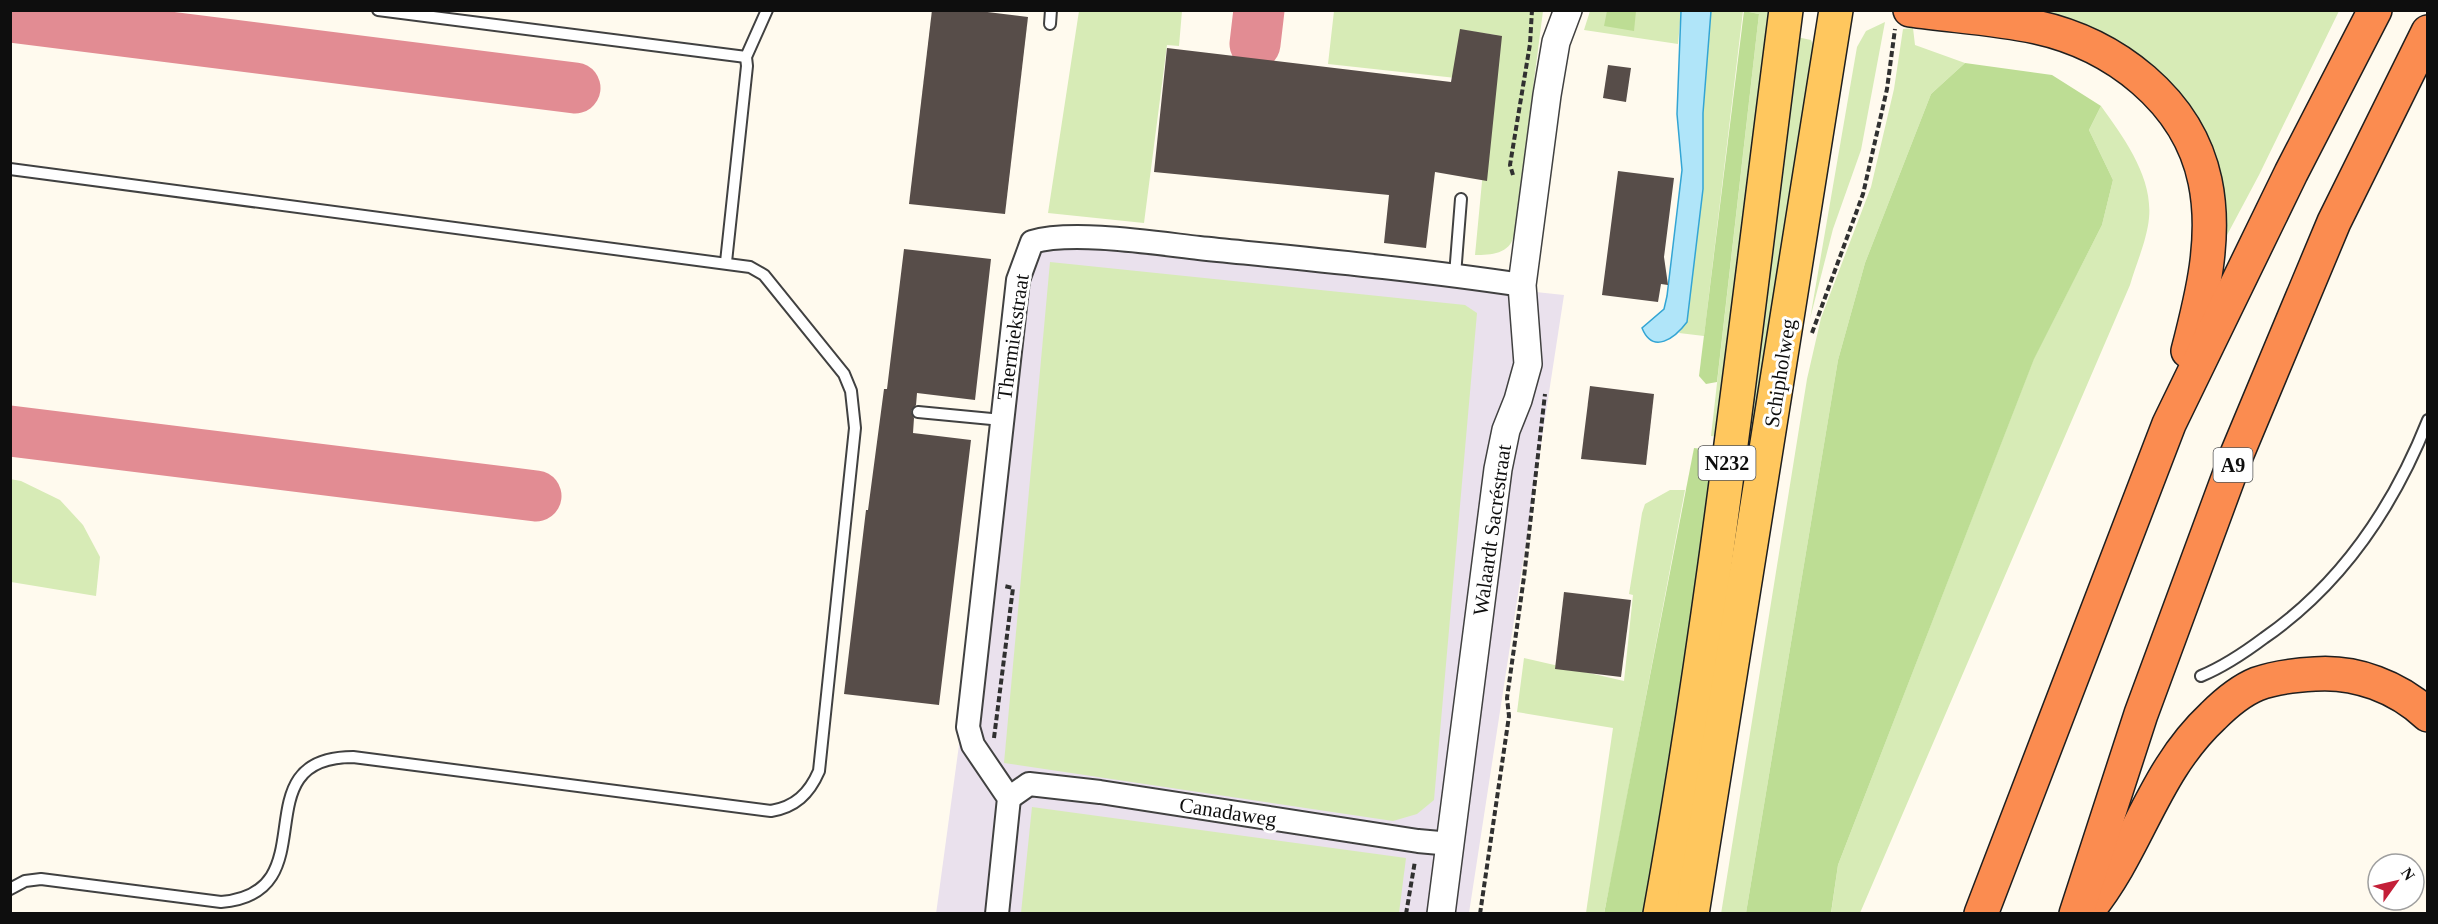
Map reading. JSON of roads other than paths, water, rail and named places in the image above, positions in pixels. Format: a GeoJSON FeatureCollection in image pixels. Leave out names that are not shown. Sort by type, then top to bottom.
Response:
{"type":"FeatureCollection","features":[{"type":"Feature","properties":{"kind":"highway"},"geometry":{"type":"LineString","coordinates":[[1981,914],[2169,424],[2291,172],[2375,10]]}},
{"type":"Feature","properties":{"kind":"highway"},"geometry":{"type":"LineString","coordinates":[[1903,20],[2037,27],[2089,45],[2128,66],[2156,90],[2182,124],[2195,150],[2205,181],[2209,224],[2208,251],[2201,301],[2169,424]]}},
{"type":"Feature","properties":{"kind":"highway","name":"A9"},"geometry":{"type":"LineString","coordinates":[[2076,914],[2140,714],[2237,454],[2334,222],[2427,32]]}},
{"type":"Feature","properties":{"kind":"highway"},"geometry":{"type":"LineString","coordinates":[[2085,914],[2124,857],[2165,773],[2186,744],[2231,699],[2248,689],[2279,677],[2330,673],[2369,680],[2397,693],[2427,715]]}},
{"type":"Feature","properties":{"kind":"main road","name":"Schipholweg"},"geometry":{"type":"LineString","coordinates":[[1660,914],[1720,521],[1786,10]]}},
{"type":"Feature","properties":{"kind":"main road","name":"Schipholweg"},"geometry":{"type":"LineString","coordinates":[[1692,914],[1836,10]]}},
{"type":"Feature","properties":{"kind":"street","name":"Walaardt Sacréstraat"},"geometry":{"type":"LineString","coordinates":[[1552,10],[1556,42]]}},
{"type":"Feature","properties":{"kind":"street","name":"Walaardt Sacréstraat"},"geometry":{"type":"LineString","coordinates":[[1441,914],[1498,469],[1506,430],[1518,400],[1528,363],[1522,285],[1537,159],[1556,42],[1568,10]]}},
{"type":"Feature","properties":{"kind":"street","name":"Thermiekstraat"},"geometry":{"type":"LineString","coordinates":[[1009,798],[973,746],[968,728],[1017,280],[1032,243],[1052,236],[1156,243],[1455,275],[1522,285]]}},
{"type":"Feature","properties":{"kind":"street","name":"Canadaweg"},"geometry":{"type":"LineString","coordinates":[[1009,798],[1029,783],[1451,844]]}},
{"type":"Feature","properties":{"kind":"street"},"geometry":{"type":"LineString","coordinates":[[997,914],[1009,798]]}},
{"type":"Feature","properties":{"kind":"lane"},"geometry":{"type":"LineString","coordinates":[[378,10],[746,57]]}},
{"type":"Feature","properties":{"kind":"lane"},"geometry":{"type":"LineString","coordinates":[[726,262],[746,77],[746,57],[767,10]]}},
{"type":"Feature","properties":{"kind":"lane"},"geometry":{"type":"LineString","coordinates":[[1050,24],[1052,10]]}},
{"type":"Feature","properties":{"kind":"lane"},"geometry":{"type":"LineString","coordinates":[[10,169],[726,262],[750,267],[764,275],[844,374],[855,410],[819,771],[812,788],[799,801],[786,809],[771,811],[335,757],[321,762],[294,786],[288,800],[282,857],[276,871],[255,894],[241,901],[221,902],[41,879],[25,881],[10,889]]}},
{"type":"Feature","properties":{"kind":"lane"},"geometry":{"type":"LineString","coordinates":[[1455,275],[1461,199]]}},
{"type":"Feature","properties":{"kind":"lane"},"geometry":{"type":"LineString","coordinates":[[918,412],[1002,420]]}},
{"type":"Feature","properties":{"kind":"lane"},"geometry":{"type":"LineString","coordinates":[[2201,675],[2225,666],[2288,622],[2346,565],[2377,524],[2412,460],[2427,420]]}},
{"type":"Feature","properties":{"kind":"water"},"geometry":{"type":"Polygon","coordinates":[[[1681,11],[1711,11],[1703,113],[1703,189],[1687,322],[1670,338],[1658,342],[1652,341],[1642,328],[1664,309],[1667,296],[1682,170],[1677,114],[1681,11]]]}}]}
